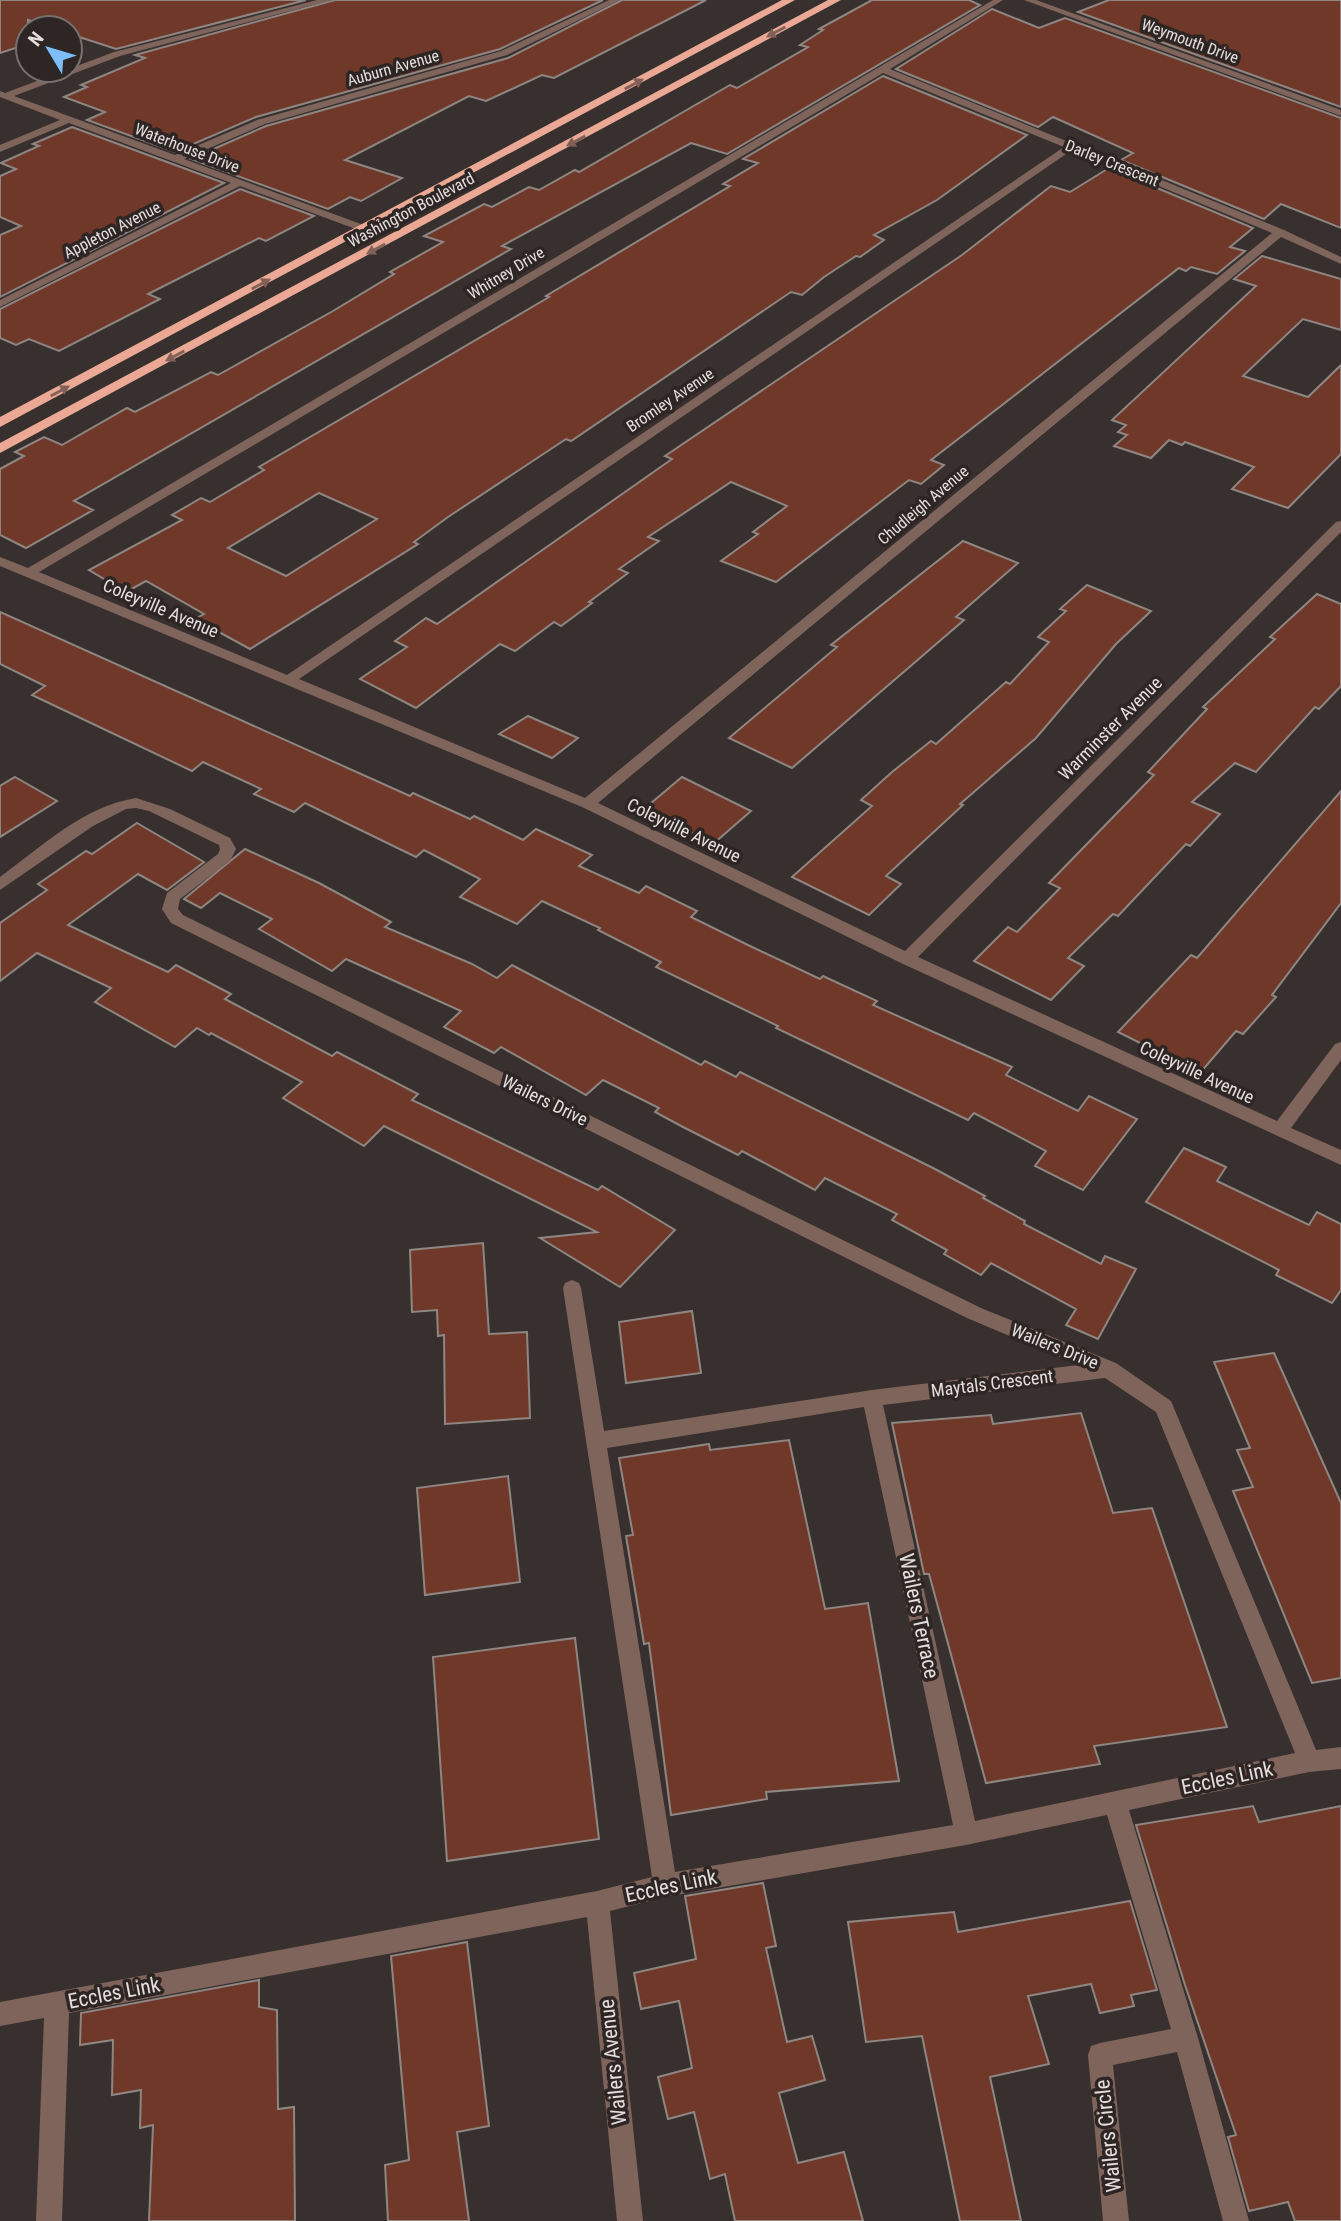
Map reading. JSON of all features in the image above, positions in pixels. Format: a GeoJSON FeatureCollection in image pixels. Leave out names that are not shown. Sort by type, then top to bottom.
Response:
{"type":"FeatureCollection","features":[{"type":"Feature","properties":{"kind":"highway","name":"Washington Boulevard"},"geometry":{"type":"LineString","coordinates":[[0,423],[790,0]]}},
{"type":"Feature","properties":{"kind":"highway","name":"Washington Boulevard"},"geometry":{"type":"LineString","coordinates":[[0,449],[836,0]]}},
{"type":"Feature","properties":{"kind":"street"},"geometry":{"type":"LineString","coordinates":[[3,95],[117,54],[328,0]]}},
{"type":"Feature","properties":{"kind":"street","name":"Auburn Avenue"},"geometry":{"type":"LineString","coordinates":[[175,159],[261,122],[504,53],[616,0]]}},
{"type":"Feature","properties":{"kind":"street","name":"Whitney Drive"},"geometry":{"type":"LineString","coordinates":[[29,573],[999,0]]}},
{"type":"Feature","properties":{"kind":"street","name":"Weymouth Drive"},"geometry":{"type":"LineString","coordinates":[[1028,0],[1341,113]]}},
{"type":"Feature","properties":{"kind":"street","name":"Darley Crescent"},"geometry":{"type":"LineString","coordinates":[[882,69],[1280,232],[1341,261]]}},
{"type":"Feature","properties":{"kind":"street","name":"Waterhouse Drive"},"geometry":{"type":"LineString","coordinates":[[3,95],[65,121],[365,229]]}},
{"type":"Feature","properties":{"kind":"street"},"geometry":{"type":"LineString","coordinates":[[0,149],[65,121]]}},
{"type":"Feature","properties":{"kind":"street","name":"Bromley Avenue"},"geometry":{"type":"LineString","coordinates":[[287,681],[1072,146]]}},
{"type":"Feature","properties":{"kind":"street","name":"Appleton Avenue"},"geometry":{"type":"LineString","coordinates":[[0,304],[237,184]]}},
{"type":"Feature","properties":{"kind":"street","name":"Chudleigh Avenue"},"geometry":{"type":"LineString","coordinates":[[587,804],[1280,232]]}},
{"type":"Feature","properties":{"kind":"street","name":"Warminster Avenue"},"geometry":{"type":"LineString","coordinates":[[907,959],[1341,525]]}},
{"type":"Feature","properties":{"kind":"street","name":"Coleyville Avenue"},"geometry":{"type":"LineString","coordinates":[[0,561],[587,804],[907,959],[1341,1158]]}},
{"type":"Feature","properties":{"kind":"street","name":"Wailers Drive"},"geometry":{"type":"LineString","coordinates":[[0,886],[108,809],[124,803],[148,806],[225,842],[228,849],[225,857],[173,897],[170,909],[177,919],[962,1307],[1110,1369]]}},
{"type":"Feature","properties":{"kind":"street"},"geometry":{"type":"LineString","coordinates":[[1279,1131],[1341,1048]]}},
{"type":"Feature","properties":{"kind":"street"},"geometry":{"type":"LineString","coordinates":[[572,1288],[665,1885]]}},
{"type":"Feature","properties":{"kind":"street"},"geometry":{"type":"LineString","coordinates":[[1110,1369],[1135,1383],[1164,1407],[1309,1761]]}},
{"type":"Feature","properties":{"kind":"street","name":"Maytals Crescent"},"geometry":{"type":"LineString","coordinates":[[596,1441],[872,1398],[1110,1369]]}},
{"type":"Feature","properties":{"kind":"street","name":"Wailers Terrace"},"geometry":{"type":"LineString","coordinates":[[872,1398],[966,1834]]}},
{"type":"Feature","properties":{"kind":"street","name":"Eccles Link"},"geometry":{"type":"LineString","coordinates":[[0,2014],[597,1903],[665,1885],[966,1834],[1309,1761],[1341,1758]]}},
{"type":"Feature","properties":{"kind":"street"},"geometry":{"type":"LineString","coordinates":[[1115,1802],[1186,2038],[1237,2221]]}},
{"type":"Feature","properties":{"kind":"street","name":"Wailers Avenue"},"geometry":{"type":"LineString","coordinates":[[597,1903],[630,2221]]}},
{"type":"Feature","properties":{"kind":"street"},"geometry":{"type":"LineString","coordinates":[[48,2221],[57,2004]]}},
{"type":"Feature","properties":{"kind":"street","name":"Wailers Circle"},"geometry":{"type":"LineString","coordinates":[[1116,2221],[1100,2055],[1186,2038]]}},
{"type":"Feature","properties":{"kind":"building"},"geometry":{"type":"Polygon","coordinates":[[[0,0],[306,0],[116,49],[84,39],[84,14],[14,14],[14,48],[0,53],[0,0]]]}},
{"type":"Feature","properties":{"kind":"building"},"geometry":{"type":"Polygon","coordinates":[[[335,0],[603,0],[500,49],[256,117],[175,152],[87,120],[105,112],[64,97],[87,87],[81,85],[145,58],[135,55],[335,0]]]}},
{"type":"Feature","properties":{"kind":"building"},"geometry":{"type":"Polygon","coordinates":[[[622,0],[706,0],[554,78],[542,75],[486,101],[469,96],[345,160],[402,178],[361,201],[350,197],[328,209],[191,159],[266,126],[508,58],[622,0]]]}},
{"type":"Feature","properties":{"kind":"building"},"geometry":{"type":"Polygon","coordinates":[[[872,0],[969,0],[980,5],[727,154],[691,143],[502,246],[511,249],[74,501],[93,510],[26,548],[0,535],[0,469],[24,456],[15,452],[44,437],[62,445],[127,408],[135,412],[211,372],[218,375],[333,311],[394,274],[390,272],[443,242],[424,236],[484,204],[492,207],[529,187],[539,190],[575,170],[579,172],[730,85],[737,88],[808,47],[800,45],[823,30],[819,29],[872,0]]]}},
{"type":"Feature","properties":{"kind":"building"},"geometry":{"type":"Polygon","coordinates":[[[1109,0],[1341,0],[1341,107],[1078,12],[1109,0]]]}},
{"type":"Feature","properties":{"kind":"building"},"geometry":{"type":"Polygon","coordinates":[[[992,9],[1039,28],[1065,18],[1341,118],[1341,228],[1281,204],[1264,219],[1121,160],[1133,153],[1053,117],[1038,127],[896,69],[992,9]]]}},
{"type":"Feature","properties":{"kind":"building"},"geometry":{"type":"Polygon","coordinates":[[[883,76],[1027,135],[937,200],[874,235],[884,240],[860,257],[856,256],[802,295],[791,292],[571,441],[566,439],[448,517],[414,542],[418,544],[250,649],[195,619],[204,614],[146,581],[126,592],[89,570],[182,520],[172,515],[201,498],[210,502],[264,470],[259,467],[549,297],[546,296],[730,186],[723,184],[758,163],[743,159],[883,76]],[[319,493],[228,548],[286,576],[377,519],[319,493]]]}},
{"type":"Feature","properties":{"kind":"building"},"geometry":{"type":"Polygon","coordinates":[[[72,127],[224,183],[0,297],[0,235],[21,226],[0,217],[0,176],[16,169],[1,163],[39,146],[33,144],[72,127]]]}},
{"type":"Feature","properties":{"kind":"building"},"geometry":{"type":"Polygon","coordinates":[[[1109,168],[1253,228],[1230,247],[1245,251],[1217,274],[1191,267],[1186,271],[1179,268],[931,460],[944,465],[921,484],[909,480],[776,582],[721,561],[758,534],[753,532],[787,506],[731,482],[648,537],[659,541],[619,569],[628,573],[561,626],[554,622],[515,651],[500,644],[416,708],[360,679],[407,647],[395,641],[426,618],[437,624],[672,459],[665,456],[962,255],[1051,186],[1070,192],[1109,168]]]}},
{"type":"Feature","properties":{"kind":"building"},"geometry":{"type":"Polygon","coordinates":[[[240,189],[314,216],[266,241],[259,238],[148,294],[160,299],[59,351],[29,339],[16,345],[0,338],[0,309],[240,189]]]}},
{"type":"Feature","properties":{"kind":"building"},"geometry":{"type":"Polygon","coordinates":[[[1262,256],[1341,279],[1341,330],[1303,319],[1243,376],[1308,397],[1341,365],[1341,454],[1288,508],[1232,489],[1254,467],[1185,442],[1182,445],[1169,440],[1151,458],[1114,446],[1127,435],[1118,432],[1126,425],[1112,420],[1256,286],[1234,279],[1262,256]]]}},
{"type":"Feature","properties":{"kind":"building"},"geometry":{"type":"Polygon","coordinates":[[[963,541],[1018,563],[956,617],[964,620],[792,768],[729,738],[837,647],[831,645],[963,541]]]}},
{"type":"Feature","properties":{"kind":"building"},"geometry":{"type":"Polygon","coordinates":[[[1087,585],[1151,611],[1116,644],[1036,738],[960,804],[963,805],[886,876],[901,884],[869,915],[792,877],[872,806],[861,800],[892,772],[931,741],[936,744],[1006,682],[1010,684],[1049,642],[1038,637],[1066,611],[1060,609],[1087,585]]]}},
{"type":"Feature","properties":{"kind":"building"},"geometry":{"type":"Polygon","coordinates":[[[1317,594],[1341,604],[1341,686],[1319,709],[1315,707],[1256,772],[1235,763],[1192,802],[1220,814],[1190,846],[1186,844],[1118,916],[1113,914],[1068,958],[1084,966],[1051,1000],[974,961],[1008,927],[1017,932],[1060,888],[1049,883],[1154,775],[1148,772],[1207,709],[1203,707],[1275,639],[1270,637],[1317,594]]]}},
{"type":"Feature","properties":{"kind":"building"},"geometry":{"type":"Polygon","coordinates":[[[0,612],[410,796],[413,793],[470,819],[474,816],[523,840],[536,829],[592,855],[579,866],[639,893],[646,886],[697,911],[691,917],[820,979],[823,976],[877,1001],[873,1005],[1012,1067],[1006,1075],[1078,1111],[1089,1096],[1137,1119],[1083,1190],[1035,1166],[1046,1151],[974,1113],[968,1120],[776,1028],[778,1026],[656,967],[661,962],[598,930],[600,928],[542,901],[517,924],[460,897],[480,879],[424,850],[416,857],[305,803],[294,812],[254,794],[261,789],[203,762],[192,771],[32,695],[45,686],[0,664],[0,612]]]}},
{"type":"Feature","properties":{"kind":"building"},"geometry":{"type":"Polygon","coordinates":[[[528,716],[578,738],[552,758],[499,734],[528,716]]]}},
{"type":"Feature","properties":{"kind":"building"},"geometry":{"type":"Polygon","coordinates":[[[15,777],[57,801],[0,837],[0,786],[15,777]]]}},
{"type":"Feature","properties":{"kind":"building"},"geometry":{"type":"Polygon","coordinates":[[[682,777],[751,811],[713,844],[644,809],[682,777]]]}},
{"type":"Feature","properties":{"kind":"building"},"geometry":{"type":"Polygon","coordinates":[[[1341,791],[1341,903],[1272,995],[1276,997],[1243,1034],[1236,1031],[1200,1073],[1118,1032],[1191,955],[1197,958],[1341,791]]]}},
{"type":"Feature","properties":{"kind":"building"},"geometry":{"type":"Polygon","coordinates":[[[137,823],[204,862],[167,890],[138,874],[68,925],[168,972],[176,965],[231,994],[225,999],[332,1056],[337,1052],[418,1094],[412,1100],[598,1190],[602,1186],[675,1230],[620,1287],[540,1238],[597,1232],[384,1126],[364,1146],[283,1098],[302,1082],[211,1033],[209,1035],[197,1028],[175,1047],[95,1002],[111,988],[37,953],[0,981],[0,923],[47,890],[38,884],[86,851],[92,854],[137,823]]]}},
{"type":"Feature","properties":{"kind":"building"},"geometry":{"type":"Polygon","coordinates":[[[245,849],[319,883],[391,922],[385,927],[472,964],[497,978],[512,965],[701,1065],[705,1061],[736,1077],[740,1072],[935,1169],[985,1196],[983,1198],[1025,1221],[1024,1224],[1101,1264],[1105,1256],[1136,1269],[1098,1339],[1066,1325],[1076,1309],[991,1263],[981,1275],[944,1254],[947,1250],[892,1220],[897,1214],[825,1178],[815,1190],[742,1151],[738,1155],[683,1127],[655,1112],[659,1108],[603,1080],[586,1095],[501,1047],[494,1053],[444,1027],[461,1011],[346,959],[332,971],[259,929],[272,919],[220,893],[201,908],[184,899],[245,849]]]}},
{"type":"Feature","properties":{"kind":"building"},"geometry":{"type":"Polygon","coordinates":[[[1184,1148],[1226,1167],[1217,1181],[1309,1225],[1317,1212],[1341,1224],[1341,1290],[1332,1303],[1276,1275],[1279,1270],[1146,1202],[1184,1148]]]}},
{"type":"Feature","properties":{"kind":"building"},"geometry":{"type":"Polygon","coordinates":[[[483,1243],[489,1334],[527,1332],[530,1418],[445,1424],[444,1335],[438,1336],[437,1310],[412,1312],[410,1250],[483,1243]]]}},
{"type":"Feature","properties":{"kind":"building"},"geometry":{"type":"Polygon","coordinates":[[[692,1311],[701,1373],[626,1383],[619,1322],[692,1311]]]}},
{"type":"Feature","properties":{"kind":"building"},"geometry":{"type":"Polygon","coordinates":[[[1274,1353],[1341,1503],[1341,1678],[1312,1683],[1233,1491],[1253,1487],[1237,1450],[1250,1448],[1214,1362],[1274,1353]]]}},
{"type":"Feature","properties":{"kind":"building"},"geometry":{"type":"Polygon","coordinates":[[[1081,1413],[1113,1513],[1152,1508],[1227,1727],[1094,1746],[1100,1764],[986,1783],[929,1574],[924,1574],[892,1423],[991,1415],[993,1424],[1081,1413]]]}},
{"type":"Feature","properties":{"kind":"building"},"geometry":{"type":"Polygon","coordinates":[[[789,1440],[825,1609],[868,1603],[899,1781],[766,1792],[767,1799],[671,1815],[649,1643],[644,1644],[626,1536],[633,1535],[619,1458],[709,1444],[710,1450],[789,1440]]]}},
{"type":"Feature","properties":{"kind":"building"},"geometry":{"type":"Polygon","coordinates":[[[508,1476],[520,1582],[425,1595],[417,1488],[508,1476]]]}},
{"type":"Feature","properties":{"kind":"building"},"geometry":{"type":"Polygon","coordinates":[[[575,1638],[599,1839],[447,1861],[433,1657],[575,1638]]]}},
{"type":"Feature","properties":{"kind":"building"},"geometry":{"type":"Polygon","coordinates":[[[1253,1806],[1259,1822],[1341,1806],[1341,2221],[1295,2221],[1288,2202],[1249,2211],[1228,2137],[1236,2135],[1185,1985],[1136,1825],[1253,1806]]]}},
{"type":"Feature","properties":{"kind":"building"},"geometry":{"type":"Polygon","coordinates":[[[763,1883],[776,1946],[766,1948],[787,2042],[812,2036],[825,2080],[779,2093],[798,2163],[844,2152],[863,2221],[735,2221],[725,2174],[710,2179],[694,2112],[668,2119],[658,2077],[692,2068],[679,2001],[641,2009],[634,1973],[696,1959],[685,1896],[763,1883]]]}},
{"type":"Feature","properties":{"kind":"building"},"geometry":{"type":"Polygon","coordinates":[[[1130,1901],[1157,1990],[1131,1995],[1134,2006],[1100,2013],[1091,1984],[1028,1996],[1049,2064],[990,2077],[1021,2221],[960,2221],[922,2036],[866,2042],[848,1922],[954,1912],[958,1932],[1130,1901]]]}},
{"type":"Feature","properties":{"kind":"building"},"geometry":{"type":"Polygon","coordinates":[[[467,1942],[489,2126],[457,2132],[469,2221],[388,2221],[385,2165],[409,2160],[391,1956],[467,1942]]]}},
{"type":"Feature","properties":{"kind":"building"},"geometry":{"type":"Polygon","coordinates":[[[259,1980],[259,2007],[277,2010],[278,2109],[294,2107],[295,2221],[149,2221],[153,2125],[140,2128],[141,2090],[112,2095],[113,2040],[80,2045],[81,2013],[259,1980]]]}}]}
